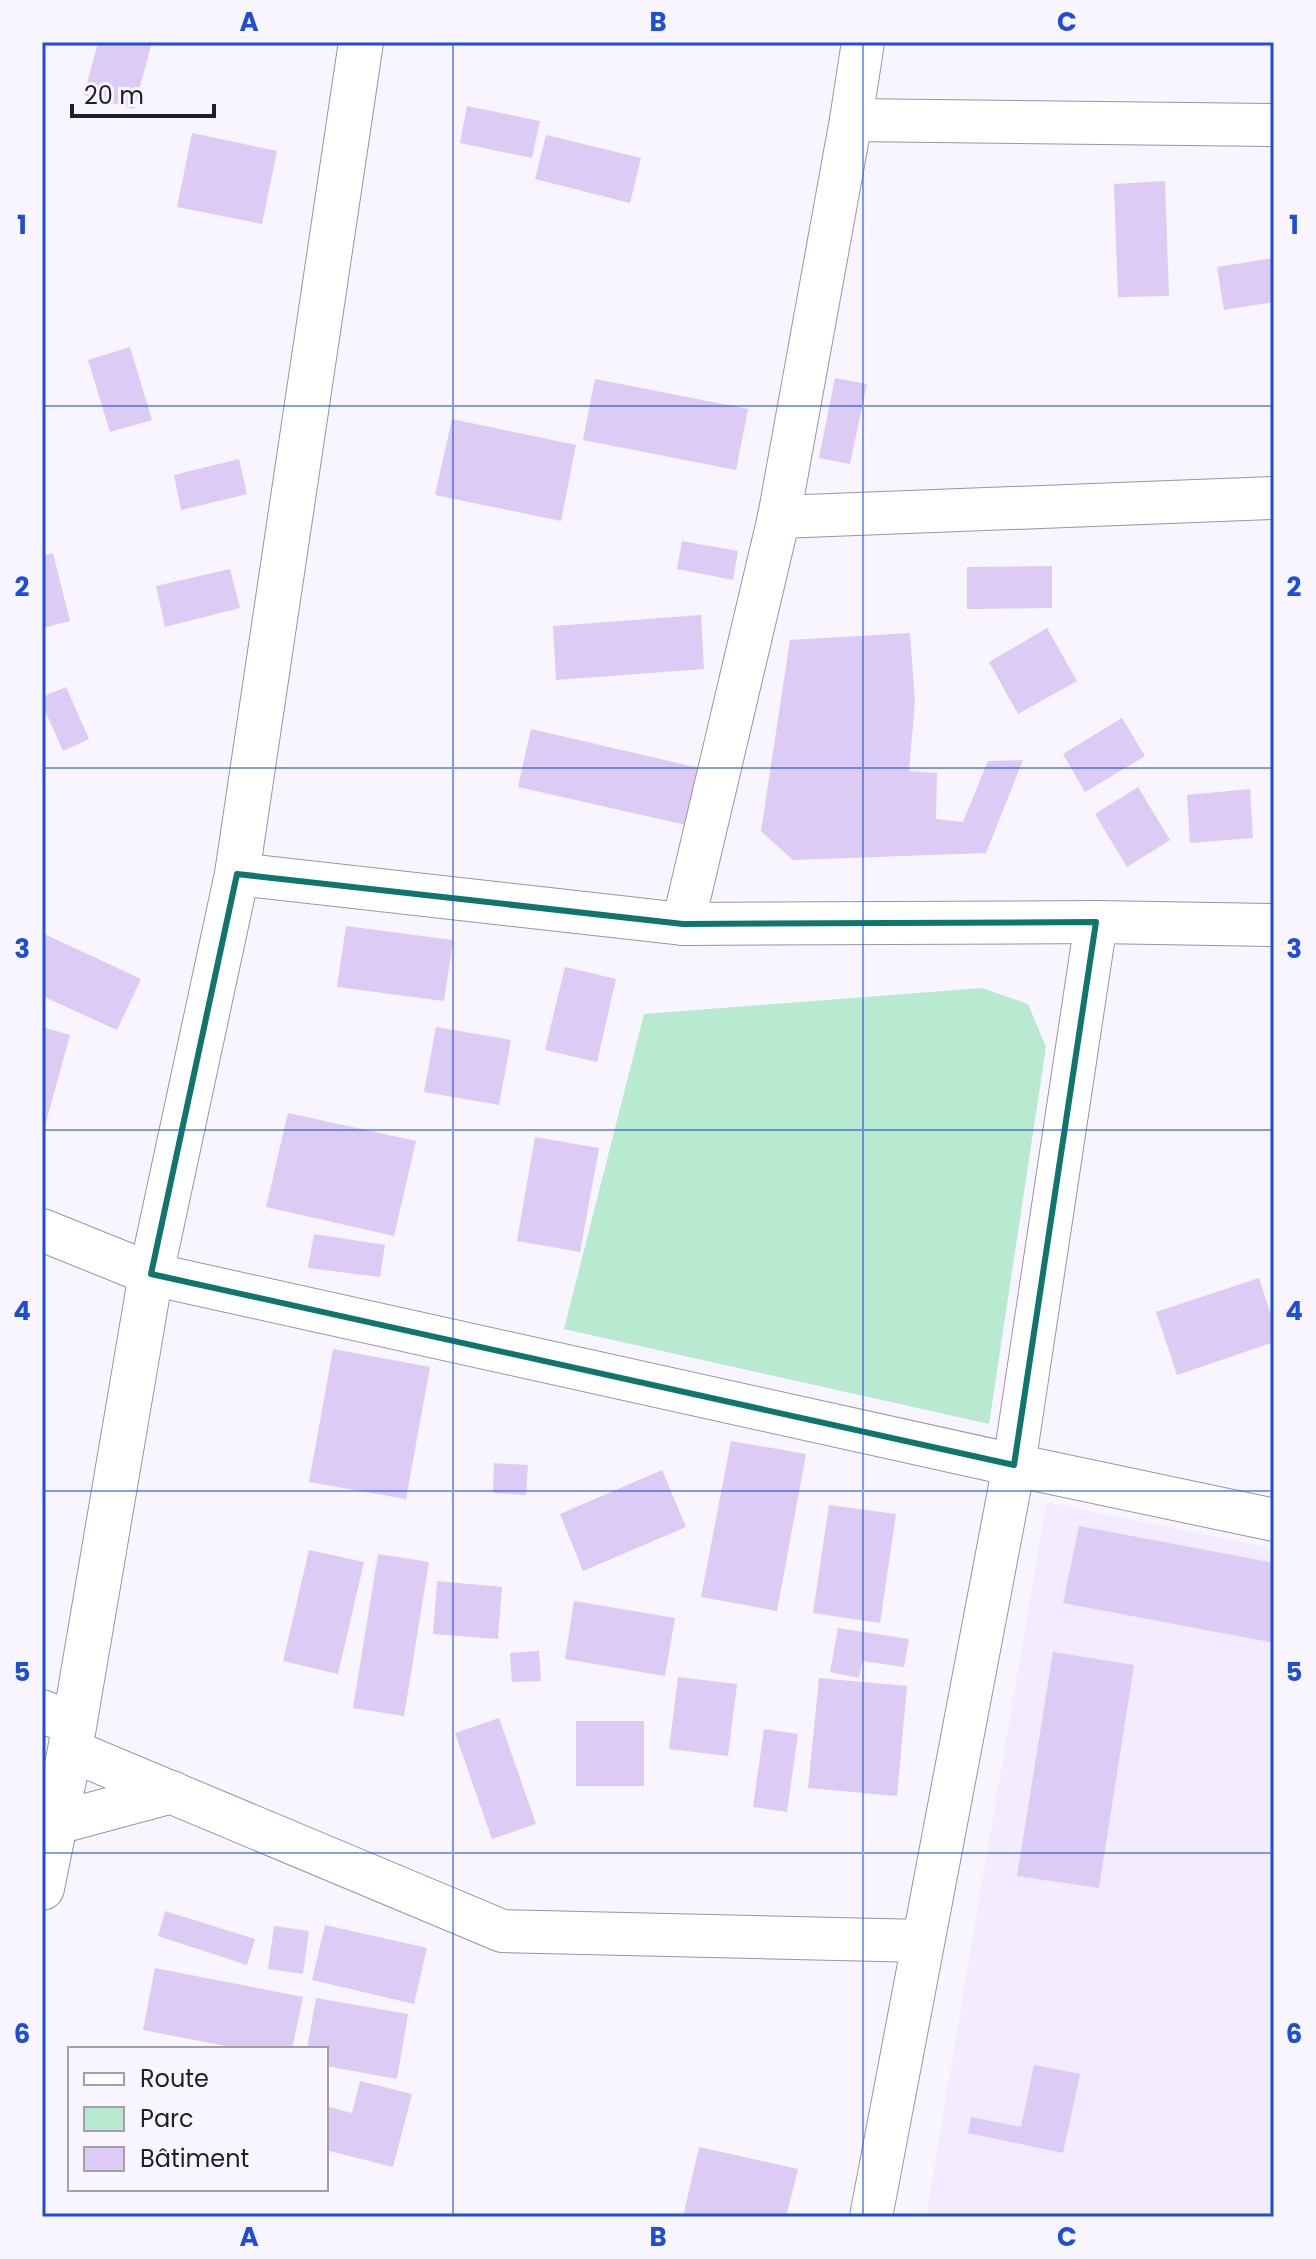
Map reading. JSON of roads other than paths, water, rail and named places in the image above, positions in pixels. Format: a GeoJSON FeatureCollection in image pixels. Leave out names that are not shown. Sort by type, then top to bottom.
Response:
{"type":"FeatureCollection","features":[{"type":"Feature","properties":{"kind":"street"},"geometry":{"type":"LineString","coordinates":[[42,1888],[62,1729],[151,1274],[237,874],[361,42]]}},
{"type":"Feature","properties":{"kind":"street"},"geometry":{"type":"LineString","coordinates":[[683,924],[779,517],[863,42]]}},
{"type":"Feature","properties":{"kind":"street"},"geometry":{"type":"LineString","coordinates":[[851,120],[1274,125]]}},
{"type":"Feature","properties":{"kind":"street"},"geometry":{"type":"LineString","coordinates":[[779,517],[1274,498]]}},
{"type":"Feature","properties":{"kind":"street"},"geometry":{"type":"LineString","coordinates":[[237,874],[683,924],[1096,922],[1274,925]]}},
{"type":"Feature","properties":{"kind":"street"},"geometry":{"type":"LineString","coordinates":[[871,2217],[1014,1465],[1096,922]]}},
{"type":"Feature","properties":{"kind":"street"},"geometry":{"type":"LineString","coordinates":[[42,1230],[151,1274],[1274,1520]]}},
{"type":"Feature","properties":{"kind":"street"},"geometry":{"type":"LineString","coordinates":[[62,1729],[172,1792],[502,1931],[923,1941]]}},
{"type":"Feature","properties":{"kind":"street"},"geometry":{"type":"LineString","coordinates":[[48,1825],[172,1792]]}}]}
